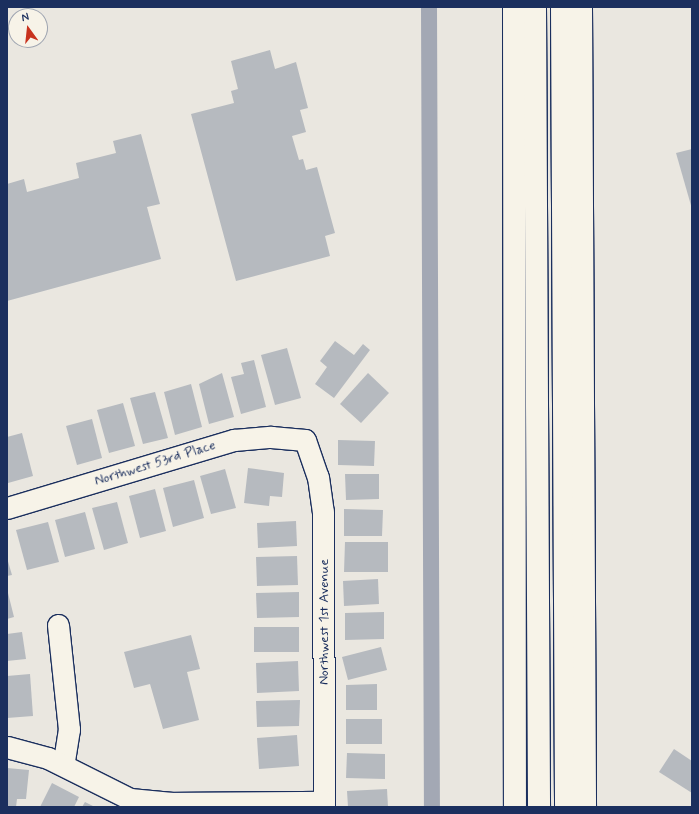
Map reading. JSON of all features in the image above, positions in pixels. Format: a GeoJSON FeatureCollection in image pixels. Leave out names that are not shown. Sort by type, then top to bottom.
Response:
{"type":"FeatureCollection","features":[{"type":"Feature","properties":{"kind":"highway"},"geometry":{"type":"LineString","coordinates":[[514,7],[515,807]]}},
{"type":"Feature","properties":{"kind":"highway"},"geometry":{"type":"LineString","coordinates":[[535,7],[539,807]]}},
{"type":"Feature","properties":{"kind":"highway"},"geometry":{"type":"LineString","coordinates":[[562,7],[566,807]]}},
{"type":"Feature","properties":{"kind":"highway"},"geometry":{"type":"LineString","coordinates":[[581,7],[585,807]]}},
{"type":"Feature","properties":{"kind":"street","name":"Northwest 53rd Place"},"geometry":{"type":"LineString","coordinates":[[7,508],[234,440],[271,437],[305,440]]}},
{"type":"Feature","properties":{"kind":"street","name":"Northwest 1st Avenue"},"geometry":{"type":"LineString","coordinates":[[305,440],[318,477],[324,512],[324,804]]}},
{"type":"Feature","properties":{"kind":"street"},"geometry":{"type":"LineString","coordinates":[[58,624],[69,729],[63,765]]}},
{"type":"Feature","properties":{"kind":"street"},"geometry":{"type":"LineString","coordinates":[[7,747],[63,765],[130,799],[172,803],[324,804]]}},
{"type":"Feature","properties":{"kind":"building"},"geometry":{"type":"Polygon","coordinates":[[[270,50],[275,69],[296,62],[308,108],[300,110],[306,132],[292,136],[299,160],[303,159],[306,170],[317,167],[335,233],[325,236],[330,256],[236,281],[191,114],[234,103],[231,91],[238,89],[231,61],[270,50]]]}},
{"type":"Feature","properties":{"kind":"building"},"geometry":{"type":"Polygon","coordinates":[[[141,134],[160,204],[147,207],[161,259],[7,301],[7,184],[24,179],[27,192],[79,178],[76,163],[116,153],[113,141],[141,134]]]}},
{"type":"Feature","properties":{"kind":"building"},"geometry":{"type":"Polygon","coordinates":[[[692,149],[692,209],[676,153],[692,149]]]}},
{"type":"Feature","properties":{"kind":"building"},"geometry":{"type":"Polygon","coordinates":[[[335,341],[354,355],[363,344],[370,350],[334,398],[315,384],[327,367],[320,361],[335,341]]]}},
{"type":"Feature","properties":{"kind":"building"},"geometry":{"type":"Polygon","coordinates":[[[287,348],[301,398],[275,405],[261,355],[287,348]]]}},
{"type":"Feature","properties":{"kind":"building"},"geometry":{"type":"Polygon","coordinates":[[[254,360],[266,407],[241,414],[231,377],[244,374],[241,363],[254,360]]]}},
{"type":"Feature","properties":{"kind":"building"},"geometry":{"type":"Polygon","coordinates":[[[222,373],[234,417],[209,424],[199,384],[222,373]]]}},
{"type":"Feature","properties":{"kind":"building"},"geometry":{"type":"Polygon","coordinates":[[[368,373],[389,393],[361,423],[340,404],[368,373]]]}},
{"type":"Feature","properties":{"kind":"building"},"geometry":{"type":"Polygon","coordinates":[[[191,384],[202,427],[175,435],[164,392],[191,384]]]}},
{"type":"Feature","properties":{"kind":"building"},"geometry":{"type":"Polygon","coordinates":[[[155,392],[168,438],[143,444],[130,398],[155,392]]]}},
{"type":"Feature","properties":{"kind":"building"},"geometry":{"type":"Polygon","coordinates":[[[123,403],[135,446],[109,453],[97,410],[123,403]]]}},
{"type":"Feature","properties":{"kind":"building"},"geometry":{"type":"Polygon","coordinates":[[[92,419],[102,458],[77,465],[66,426],[92,419]]]}},
{"type":"Feature","properties":{"kind":"building"},"geometry":{"type":"Polygon","coordinates":[[[22,433],[33,476],[8,483],[7,437],[22,433]]]}},
{"type":"Feature","properties":{"kind":"building"},"geometry":{"type":"Polygon","coordinates":[[[338,440],[375,441],[374,466],[338,465],[338,440]]]}},
{"type":"Feature","properties":{"kind":"building"},"geometry":{"type":"Polygon","coordinates":[[[248,468],[284,473],[282,497],[270,496],[269,506],[244,503],[248,468]]]}},
{"type":"Feature","properties":{"kind":"building"},"geometry":{"type":"Polygon","coordinates":[[[225,469],[236,508],[211,514],[200,476],[225,469]]]}},
{"type":"Feature","properties":{"kind":"building"},"geometry":{"type":"Polygon","coordinates":[[[345,474],[379,474],[379,499],[346,500],[345,474]]]}},
{"type":"Feature","properties":{"kind":"building"},"geometry":{"type":"Polygon","coordinates":[[[194,480],[204,518],[173,527],[163,488],[194,480]]]}},
{"type":"Feature","properties":{"kind":"building"},"geometry":{"type":"Polygon","coordinates":[[[155,489],[166,531],[140,538],[129,496],[155,489]]]}},
{"type":"Feature","properties":{"kind":"building"},"geometry":{"type":"Polygon","coordinates":[[[117,502],[128,543],[104,550],[92,508],[117,502]]]}},
{"type":"Feature","properties":{"kind":"building"},"geometry":{"type":"Polygon","coordinates":[[[344,509],[383,510],[382,536],[344,536],[344,509]]]}},
{"type":"Feature","properties":{"kind":"building"},"geometry":{"type":"Polygon","coordinates":[[[85,512],[95,549],[65,557],[55,520],[85,512]]]}},
{"type":"Feature","properties":{"kind":"building"},"geometry":{"type":"Polygon","coordinates":[[[296,521],[297,546],[258,548],[257,523],[296,521]]]}},
{"type":"Feature","properties":{"kind":"building"},"geometry":{"type":"Polygon","coordinates":[[[48,522],[59,562],[27,570],[16,530],[48,522]]]}},
{"type":"Feature","properties":{"kind":"building"},"geometry":{"type":"Polygon","coordinates":[[[345,542],[388,542],[388,572],[344,572],[345,542]]]}},
{"type":"Feature","properties":{"kind":"building"},"geometry":{"type":"Polygon","coordinates":[[[297,556],[298,585],[257,586],[256,557],[297,556]]]}},
{"type":"Feature","properties":{"kind":"building"},"geometry":{"type":"Polygon","coordinates":[[[7,558],[12,575],[7,576],[7,558]]]}},
{"type":"Feature","properties":{"kind":"building"},"geometry":{"type":"Polygon","coordinates":[[[378,579],[379,604],[344,606],[343,581],[378,579]]]}},
{"type":"Feature","properties":{"kind":"building"},"geometry":{"type":"Polygon","coordinates":[[[7,589],[14,617],[7,619],[7,589]]]}},
{"type":"Feature","properties":{"kind":"building"},"geometry":{"type":"Polygon","coordinates":[[[299,592],[299,617],[257,618],[256,593],[299,592]]]}},
{"type":"Feature","properties":{"kind":"building"},"geometry":{"type":"Polygon","coordinates":[[[384,612],[384,639],[345,640],[345,613],[384,612]]]}},
{"type":"Feature","properties":{"kind":"building"},"geometry":{"type":"Polygon","coordinates":[[[254,627],[299,627],[299,652],[254,652],[254,627]]]}},
{"type":"Feature","properties":{"kind":"building"},"geometry":{"type":"Polygon","coordinates":[[[22,632],[26,659],[7,661],[7,634],[22,632]]]}},
{"type":"Feature","properties":{"kind":"building"},"geometry":{"type":"Polygon","coordinates":[[[191,635],[200,669],[187,672],[199,720],[163,729],[150,684],[134,688],[124,652],[191,635]]]}},
{"type":"Feature","properties":{"kind":"building"},"geometry":{"type":"Polygon","coordinates":[[[381,647],[387,670],[348,680],[342,657],[381,647]]]}},
{"type":"Feature","properties":{"kind":"building"},"geometry":{"type":"Polygon","coordinates":[[[298,661],[299,691],[257,693],[256,663],[298,661]]]}},
{"type":"Feature","properties":{"kind":"building"},"geometry":{"type":"Polygon","coordinates":[[[30,674],[33,716],[7,718],[7,676],[30,674]]]}},
{"type":"Feature","properties":{"kind":"building"},"geometry":{"type":"Polygon","coordinates":[[[377,684],[377,710],[346,710],[346,685],[377,684]]]}},
{"type":"Feature","properties":{"kind":"building"},"geometry":{"type":"Polygon","coordinates":[[[300,700],[299,726],[257,727],[256,701],[300,700]]]}},
{"type":"Feature","properties":{"kind":"building"},"geometry":{"type":"Polygon","coordinates":[[[346,719],[382,719],[382,744],[346,744],[346,719]]]}},
{"type":"Feature","properties":{"kind":"building"},"geometry":{"type":"Polygon","coordinates":[[[297,735],[299,766],[259,769],[257,738],[297,735]]]}},
{"type":"Feature","properties":{"kind":"building"},"geometry":{"type":"Polygon","coordinates":[[[674,749],[692,761],[692,793],[659,772],[674,749]]]}},
{"type":"Feature","properties":{"kind":"building"},"geometry":{"type":"Polygon","coordinates":[[[347,753],[385,754],[385,779],[346,778],[347,753]]]}},
{"type":"Feature","properties":{"kind":"building"},"geometry":{"type":"Polygon","coordinates":[[[7,768],[29,770],[26,799],[17,799],[16,807],[7,807],[7,768]]]}},
{"type":"Feature","properties":{"kind":"building"},"geometry":{"type":"Polygon","coordinates":[[[52,783],[79,797],[74,807],[40,807],[52,783]]]}},
{"type":"Feature","properties":{"kind":"building"},"geometry":{"type":"Polygon","coordinates":[[[387,789],[388,807],[348,807],[347,791],[387,789]]]}},
{"type":"Feature","properties":{"kind":"building"},"geometry":{"type":"Polygon","coordinates":[[[85,802],[95,807],[82,807],[85,802]]]}},
{"type":"Feature","properties":{"kind":"waterway"},"geometry":{"type":"LineString","coordinates":[[429,7],[432,807]]}}]}
